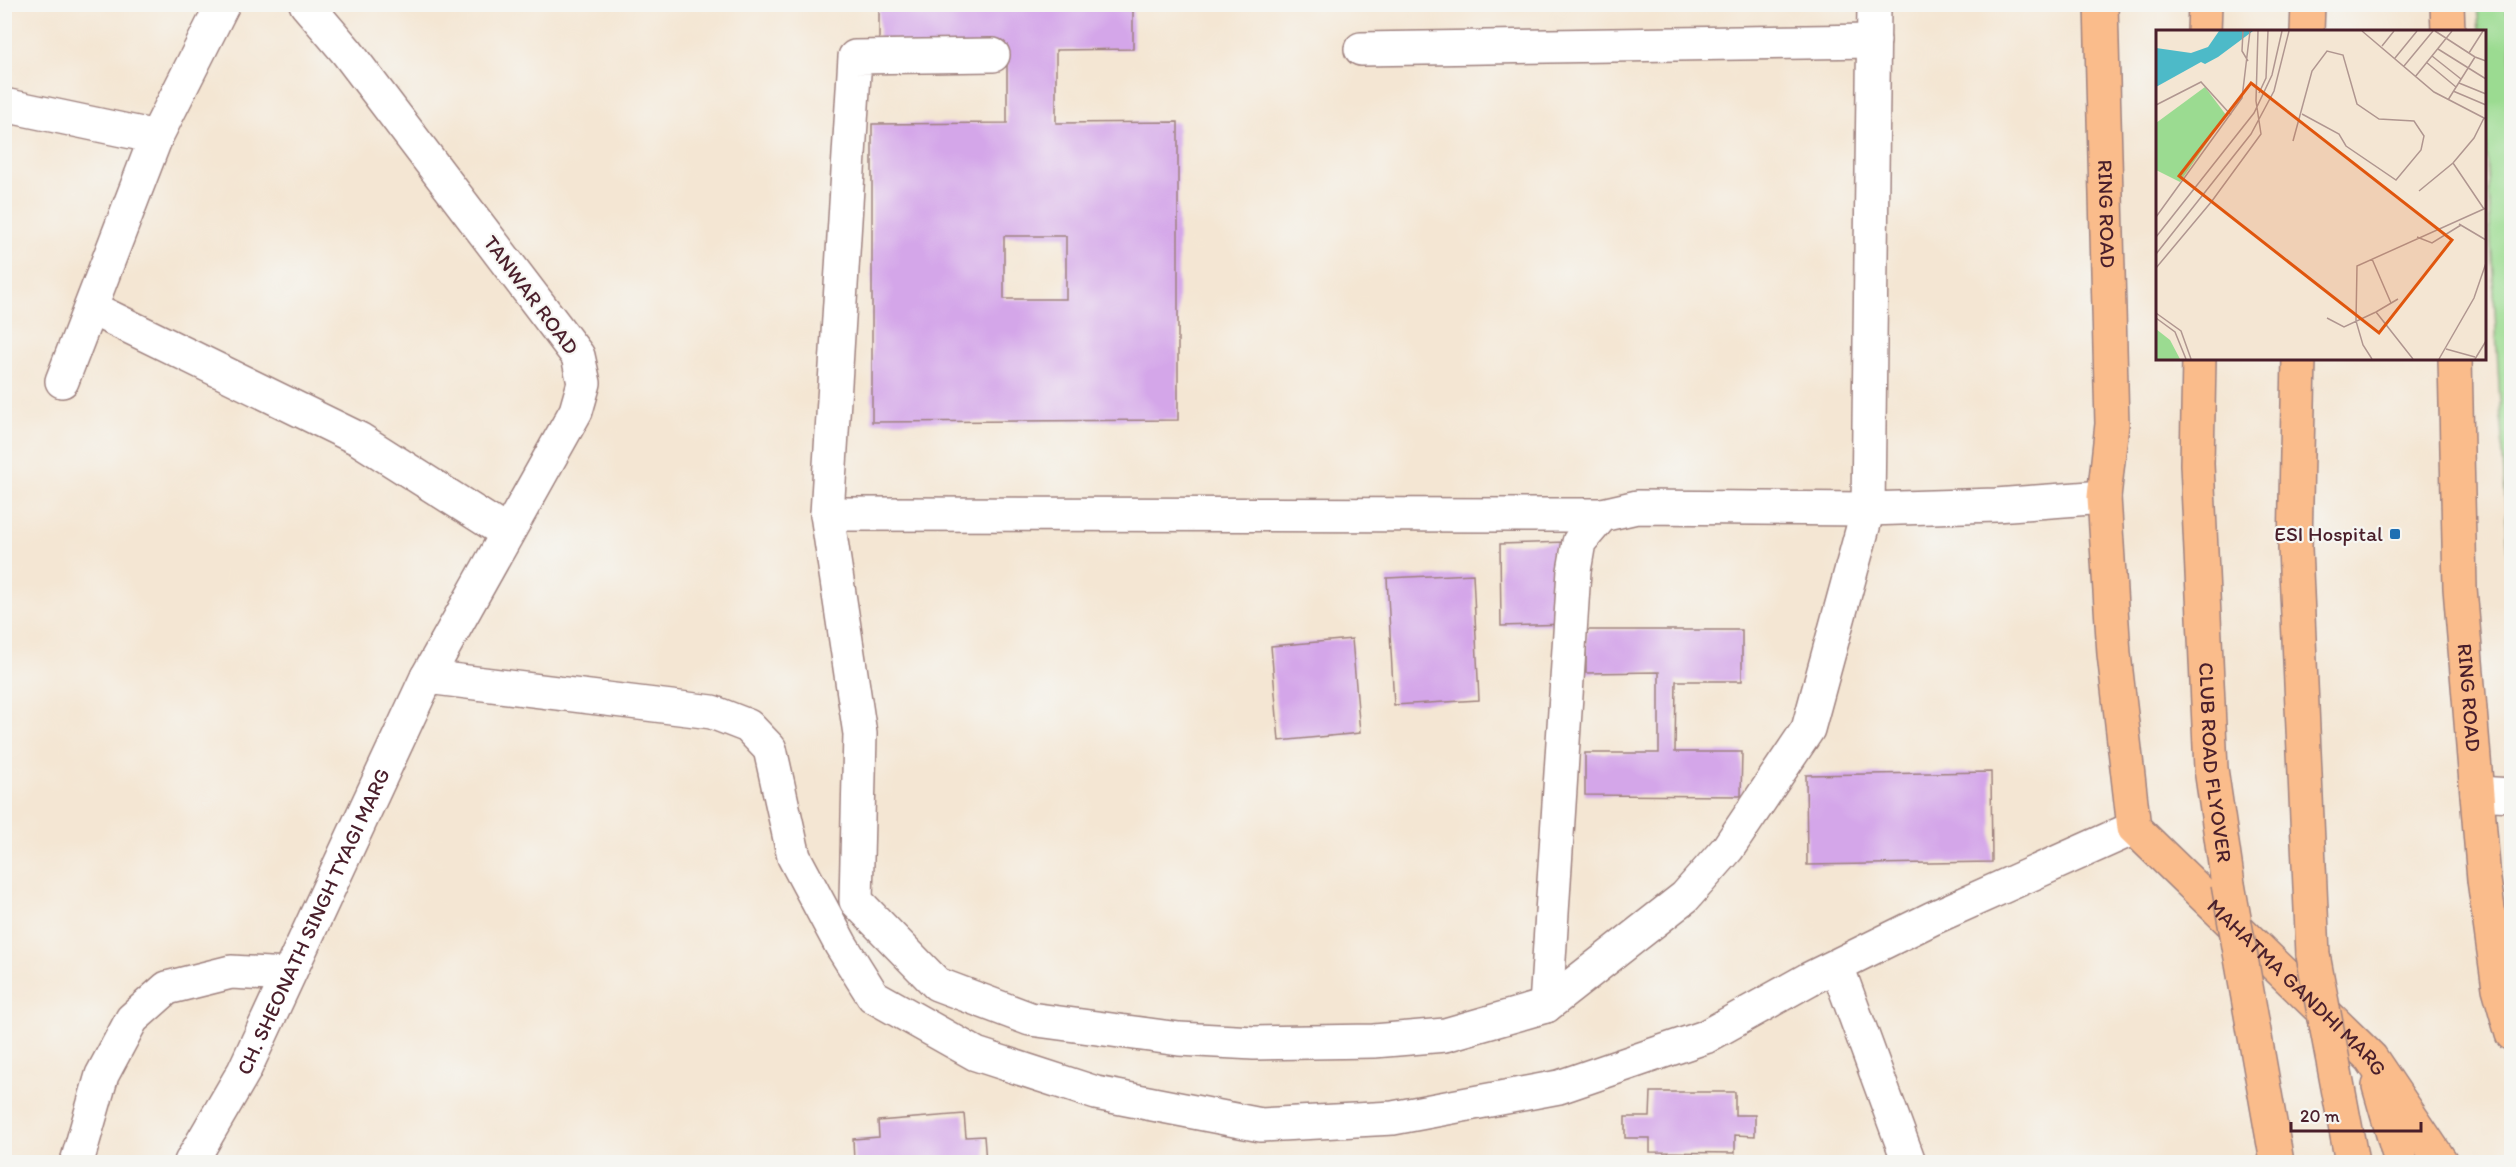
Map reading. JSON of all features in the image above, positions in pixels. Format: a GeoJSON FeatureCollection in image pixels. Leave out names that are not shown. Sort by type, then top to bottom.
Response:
{"type":"FeatureCollection","features":[{"type":"Feature","properties":{"kind":"main road","name":"RING ROAD"},"geometry":{"type":"LineString","coordinates":[[2101,4],[2112,424],[2104,497],[2114,654],[2134,828]]}},
{"type":"Feature","properties":{"kind":"main road"},"geometry":{"type":"LineString","coordinates":[[2204,30],[2205,4]]}},
{"type":"Feature","properties":{"kind":"main road"},"geometry":{"type":"LineString","coordinates":[[2307,30],[2308,4]]}},
{"type":"Feature","properties":{"kind":"main road"},"geometry":{"type":"LineString","coordinates":[[2447,4],[2448,30]]}},
{"type":"Feature","properties":{"kind":"main road","name":"CLUB ROAD FLYOVER"},"geometry":{"type":"LineString","coordinates":[[2199,360],[2197,464],[2211,769],[2228,884],[2277,1162]]}},
{"type":"Feature","properties":{"kind":"main road"},"geometry":{"type":"LineString","coordinates":[[2300,360],[2295,548],[2313,955],[2352,1162]]}},
{"type":"Feature","properties":{"kind":"main road","name":"RING ROAD"},"geometry":{"type":"LineString","coordinates":[[2455,360],[2460,588],[2484,880],[2499,988],[2511,1034]]}},
{"type":"Feature","properties":{"kind":"main road","name":"MAHATMA GANDHI MARG"},"geometry":{"type":"LineString","coordinates":[[2134,828],[2371,1058],[2441,1162]]}},
{"type":"Feature","properties":{"kind":"main road"},"geometry":{"type":"LineString","coordinates":[[2371,1058],[2401,1162]]}},
{"type":"Feature","properties":{"kind":"street"},"geometry":{"type":"LineString","coordinates":[[62,381],[156,137],[223,4]]}},
{"type":"Feature","properties":{"kind":"street","name":"TANWAR ROAD"},"geometry":{"type":"LineString","coordinates":[[306,4],[347,52],[578,356],[584,383],[576,411],[426,677]]}},
{"type":"Feature","properties":{"kind":"street"},"geometry":{"type":"LineString","coordinates":[[993,55],[855,57],[827,514],[860,734],[856,901],[938,984],[1030,1019],[1179,1039],[1254,1043],[1374,1041],[1445,1035],[1546,1005],[1684,897],[1728,848],[1808,729],[1868,509],[1874,4]]}},
{"type":"Feature","properties":{"kind":"street"},"geometry":{"type":"LineString","coordinates":[[1361,49],[1874,41]]}},
{"type":"Feature","properties":{"kind":"street"},"geometry":{"type":"LineString","coordinates":[[4,105],[156,137]]}},
{"type":"Feature","properties":{"kind":"street"},"geometry":{"type":"LineString","coordinates":[[91,308],[359,439],[507,533]]}},
{"type":"Feature","properties":{"kind":"street"},"geometry":{"type":"LineString","coordinates":[[827,514],[1602,515],[1637,507],[1868,509],[1996,505],[2104,497]]}},
{"type":"Feature","properties":{"kind":"street"},"geometry":{"type":"LineString","coordinates":[[1546,1005],[1574,571],[1579,542],[1602,515]]}},
{"type":"Feature","properties":{"kind":"street"},"geometry":{"type":"LineString","coordinates":[[426,677],[712,712],[748,726],[770,749],[794,857],[841,945],[873,996],[976,1054],[1096,1093],[1262,1125],[1393,1118],[1559,1087],[1683,1045],[1705,1037],[1837,966],[1933,918],[2134,828]]}},
{"type":"Feature","properties":{"kind":"street","name":"CH. SHEONATH SINGH TYAGI MARG"},"geometry":{"type":"LineString","coordinates":[[191,1162],[244,1071],[426,677]]}},
{"type":"Feature","properties":{"kind":"street"},"geometry":{"type":"LineString","coordinates":[[2477,793],[2511,795]]}},
{"type":"Feature","properties":{"kind":"street"},"geometry":{"type":"LineString","coordinates":[[1837,966],[1909,1162]]}},
{"type":"Feature","properties":{"kind":"street"},"geometry":{"type":"LineString","coordinates":[[77,1162],[102,1075],[132,1019],[168,988],[231,972],[288,975]]}},
{"type":"Feature","properties":{"kind":"path"},"geometry":{"type":"LineString","coordinates":[[2503,4],[2511,88]]}},
{"type":"Feature","properties":{"kind":"green space"},"geometry":{"type":"Polygon","coordinates":[[[2477,5],[2511,5],[2511,602],[2486,150],[2486,30],[2479,30],[2477,5]]]}},
{"type":"Feature","properties":{"kind":"building"},"geometry":{"type":"Polygon","coordinates":[[[879,4],[1133,4],[1133,49],[1056,50],[1056,123],[1178,122],[1178,420],[872,422],[872,124],[1007,123],[1007,51],[879,51],[879,4]],[[1004,236],[1004,299],[1066,299],[1066,236],[1004,236]]]}},
{"type":"Feature","properties":{"kind":"building"},"geometry":{"type":"Polygon","coordinates":[[[1567,542],[1568,624],[1501,626],[1500,544],[1567,542]]]}},
{"type":"Feature","properties":{"kind":"building"},"geometry":{"type":"Polygon","coordinates":[[[1473,574],[1479,700],[1394,705],[1387,578],[1473,574]]]}},
{"type":"Feature","properties":{"kind":"building"},"geometry":{"type":"Polygon","coordinates":[[[1586,630],[1742,630],[1742,681],[1676,681],[1675,752],[1742,752],[1741,796],[1585,795],[1585,753],[1659,753],[1659,672],[1586,673],[1586,630]]]}},
{"type":"Feature","properties":{"kind":"building"},"geometry":{"type":"Polygon","coordinates":[[[1352,639],[1360,733],[1279,741],[1271,646],[1352,639]]]}},
{"type":"Feature","properties":{"kind":"building"},"geometry":{"type":"Polygon","coordinates":[[[1991,772],[1992,862],[1807,865],[1806,775],[1991,772]]]}},
{"type":"Feature","properties":{"kind":"building"},"geometry":{"type":"Polygon","coordinates":[[[1651,1092],[1735,1092],[1735,1115],[1755,1115],[1755,1136],[1735,1135],[1735,1153],[1650,1152],[1650,1138],[1625,1138],[1625,1117],[1650,1117],[1651,1092]]]}},
{"type":"Feature","properties":{"kind":"building"},"geometry":{"type":"Polygon","coordinates":[[[964,1114],[966,1137],[984,1136],[986,1162],[854,1162],[853,1139],[879,1137],[878,1121],[964,1114]]]}},
{"type":"Feature","properties":{"kind":"place","name":"ESI Hospital"},"geometry":{"type":"Point","coordinates":[2395,534]}}]}
